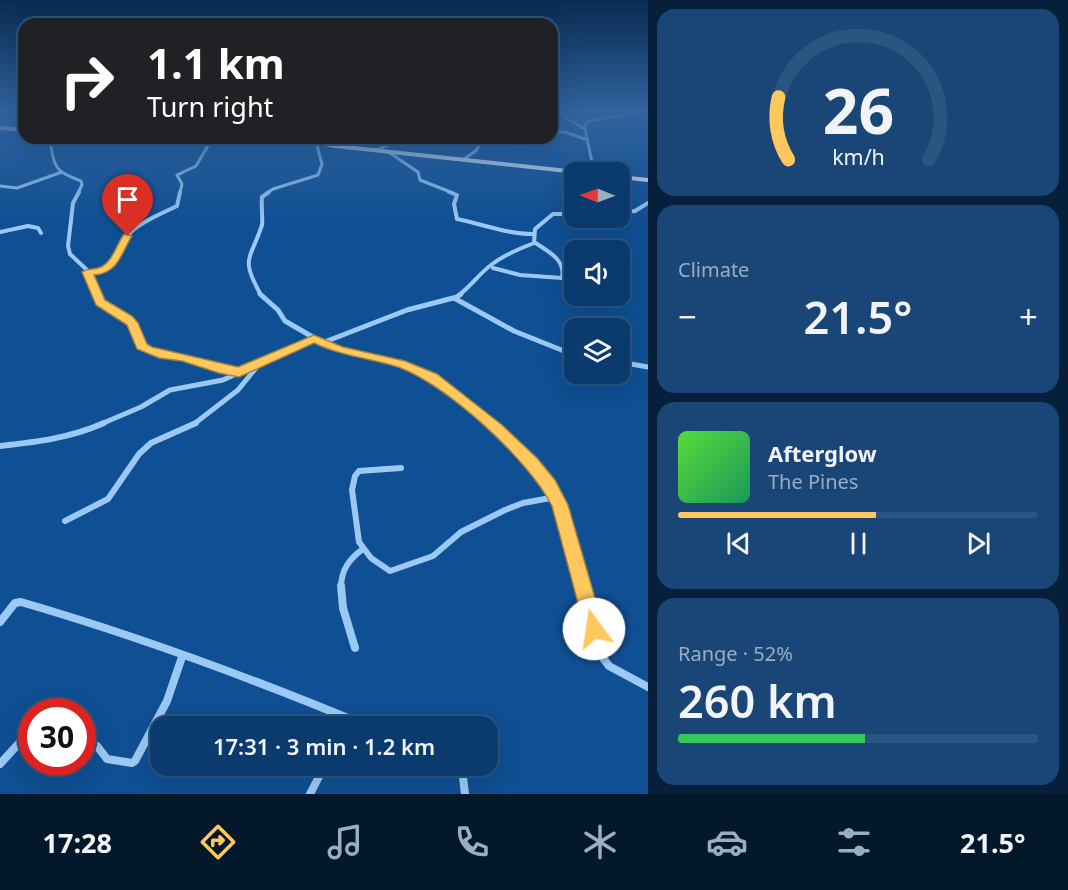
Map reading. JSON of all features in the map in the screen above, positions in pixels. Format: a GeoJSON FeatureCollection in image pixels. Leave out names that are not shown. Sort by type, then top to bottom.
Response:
{"type":"FeatureCollection","features":[{"type":"Feature","properties":{"kind":"main road"},"geometry":{"type":"LineString","coordinates":[[371,149],[564,171]]}},
{"type":"Feature","properties":{"kind":"main road"},"geometry":{"type":"LineString","coordinates":[[630,178],[648,180]]}},
{"type":"Feature","properties":{"kind":"street"},"geometry":{"type":"LineString","coordinates":[[51,149],[53,165],[81,181],[82,185],[74,197],[68,246],[73,259],[84,266],[88,272],[100,302],[127,318],[132,323],[142,346],[148,350],[239,372]]}},
{"type":"Feature","properties":{"kind":"street"},"geometry":{"type":"LineString","coordinates":[[88,272],[103,271],[119,254],[120,247],[129,233],[177,206],[182,184],[177,175],[196,166],[206,149]]}},
{"type":"Feature","properties":{"kind":"street"},"geometry":{"type":"LineString","coordinates":[[320,149],[322,160],[318,175],[273,189],[262,197],[260,210],[263,222],[250,248],[248,263],[252,280],[262,297],[278,310],[285,321],[322,343],[353,354],[393,361],[433,378],[516,447],[549,484],[556,497],[591,612],[600,654],[609,666],[648,687]]}},
{"type":"Feature","properties":{"kind":"street"},"geometry":{"type":"LineString","coordinates":[[464,159],[477,149]]}},
{"type":"Feature","properties":{"kind":"street"},"geometry":{"type":"LineString","coordinates":[[387,151],[417,172],[420,180],[457,195],[454,204],[457,219],[491,226],[513,234],[533,234]]}},
{"type":"Feature","properties":{"kind":"street"},"geometry":{"type":"LineString","coordinates":[[0,186],[17,188],[62,172]]}},
{"type":"Feature","properties":{"kind":"street"},"geometry":{"type":"LineString","coordinates":[[630,211],[648,203]]}},
{"type":"Feature","properties":{"kind":"street"},"geometry":{"type":"LineString","coordinates":[[493,268],[520,275],[562,278],[564,269],[562,263],[534,242],[533,234],[536,227],[553,214],[564,214]]}},
{"type":"Feature","properties":{"kind":"street"},"geometry":{"type":"LineString","coordinates":[[0,232],[31,226],[38,228],[42,233]]}},
{"type":"Feature","properties":{"kind":"street"},"geometry":{"type":"LineString","coordinates":[[322,343],[407,310],[454,298],[464,293],[489,266],[534,242]]}},
{"type":"Feature","properties":{"kind":"street"},"geometry":{"type":"LineString","coordinates":[[454,298],[514,331],[564,351]]}},
{"type":"Feature","properties":{"kind":"street"},"geometry":{"type":"LineString","coordinates":[[0,446],[59,439],[79,434],[133,411],[170,390],[223,380],[314,339]]}},
{"type":"Feature","properties":{"kind":"street"},"geometry":{"type":"LineString","coordinates":[[65,521],[109,498],[132,463],[150,444],[162,436],[185,429],[205,416],[242,388],[252,378],[260,363]]}},
{"type":"Feature","properties":{"kind":"street"},"geometry":{"type":"LineString","coordinates":[[630,364],[648,367]]}},
{"type":"Feature","properties":{"kind":"street"},"geometry":{"type":"LineString","coordinates":[[401,468],[359,471],[355,475],[352,496],[359,542],[363,549],[386,570],[397,570],[433,556],[461,532],[505,510],[523,503],[556,497]]}},
{"type":"Feature","properties":{"kind":"street"},"geometry":{"type":"LineString","coordinates":[[355,648],[342,609],[341,571],[347,562],[363,549]]}},
{"type":"Feature","properties":{"kind":"street"},"geometry":{"type":"LineString","coordinates":[[0,622],[15,603],[21,602],[96,624],[307,701],[333,716]]}},
{"type":"Feature","properties":{"kind":"street"},"geometry":{"type":"LineString","coordinates":[[96,744],[107,759],[132,763],[135,761],[157,722],[182,657]]}},
{"type":"Feature","properties":{"kind":"street"},"geometry":{"type":"LineString","coordinates":[[0,764],[18,744]]}},
{"type":"Feature","properties":{"kind":"street"},"geometry":{"type":"LineString","coordinates":[[310,794],[320,776]]}},
{"type":"Feature","properties":{"kind":"street"},"geometry":{"type":"LineString","coordinates":[[462,776],[465,794]]}},
{"type":"Feature","properties":{"kind":"route"},"geometry":{"type":"LineString","coordinates":[[128,236],[120,247],[120,252],[114,262],[103,271],[88,272],[100,302],[127,318],[132,323],[142,346],[154,353],[183,357],[219,369],[239,372],[314,339],[353,354],[386,359],[400,364],[433,378],[451,390],[497,429],[531,462],[549,484],[565,521],[594,629]]}}]}
